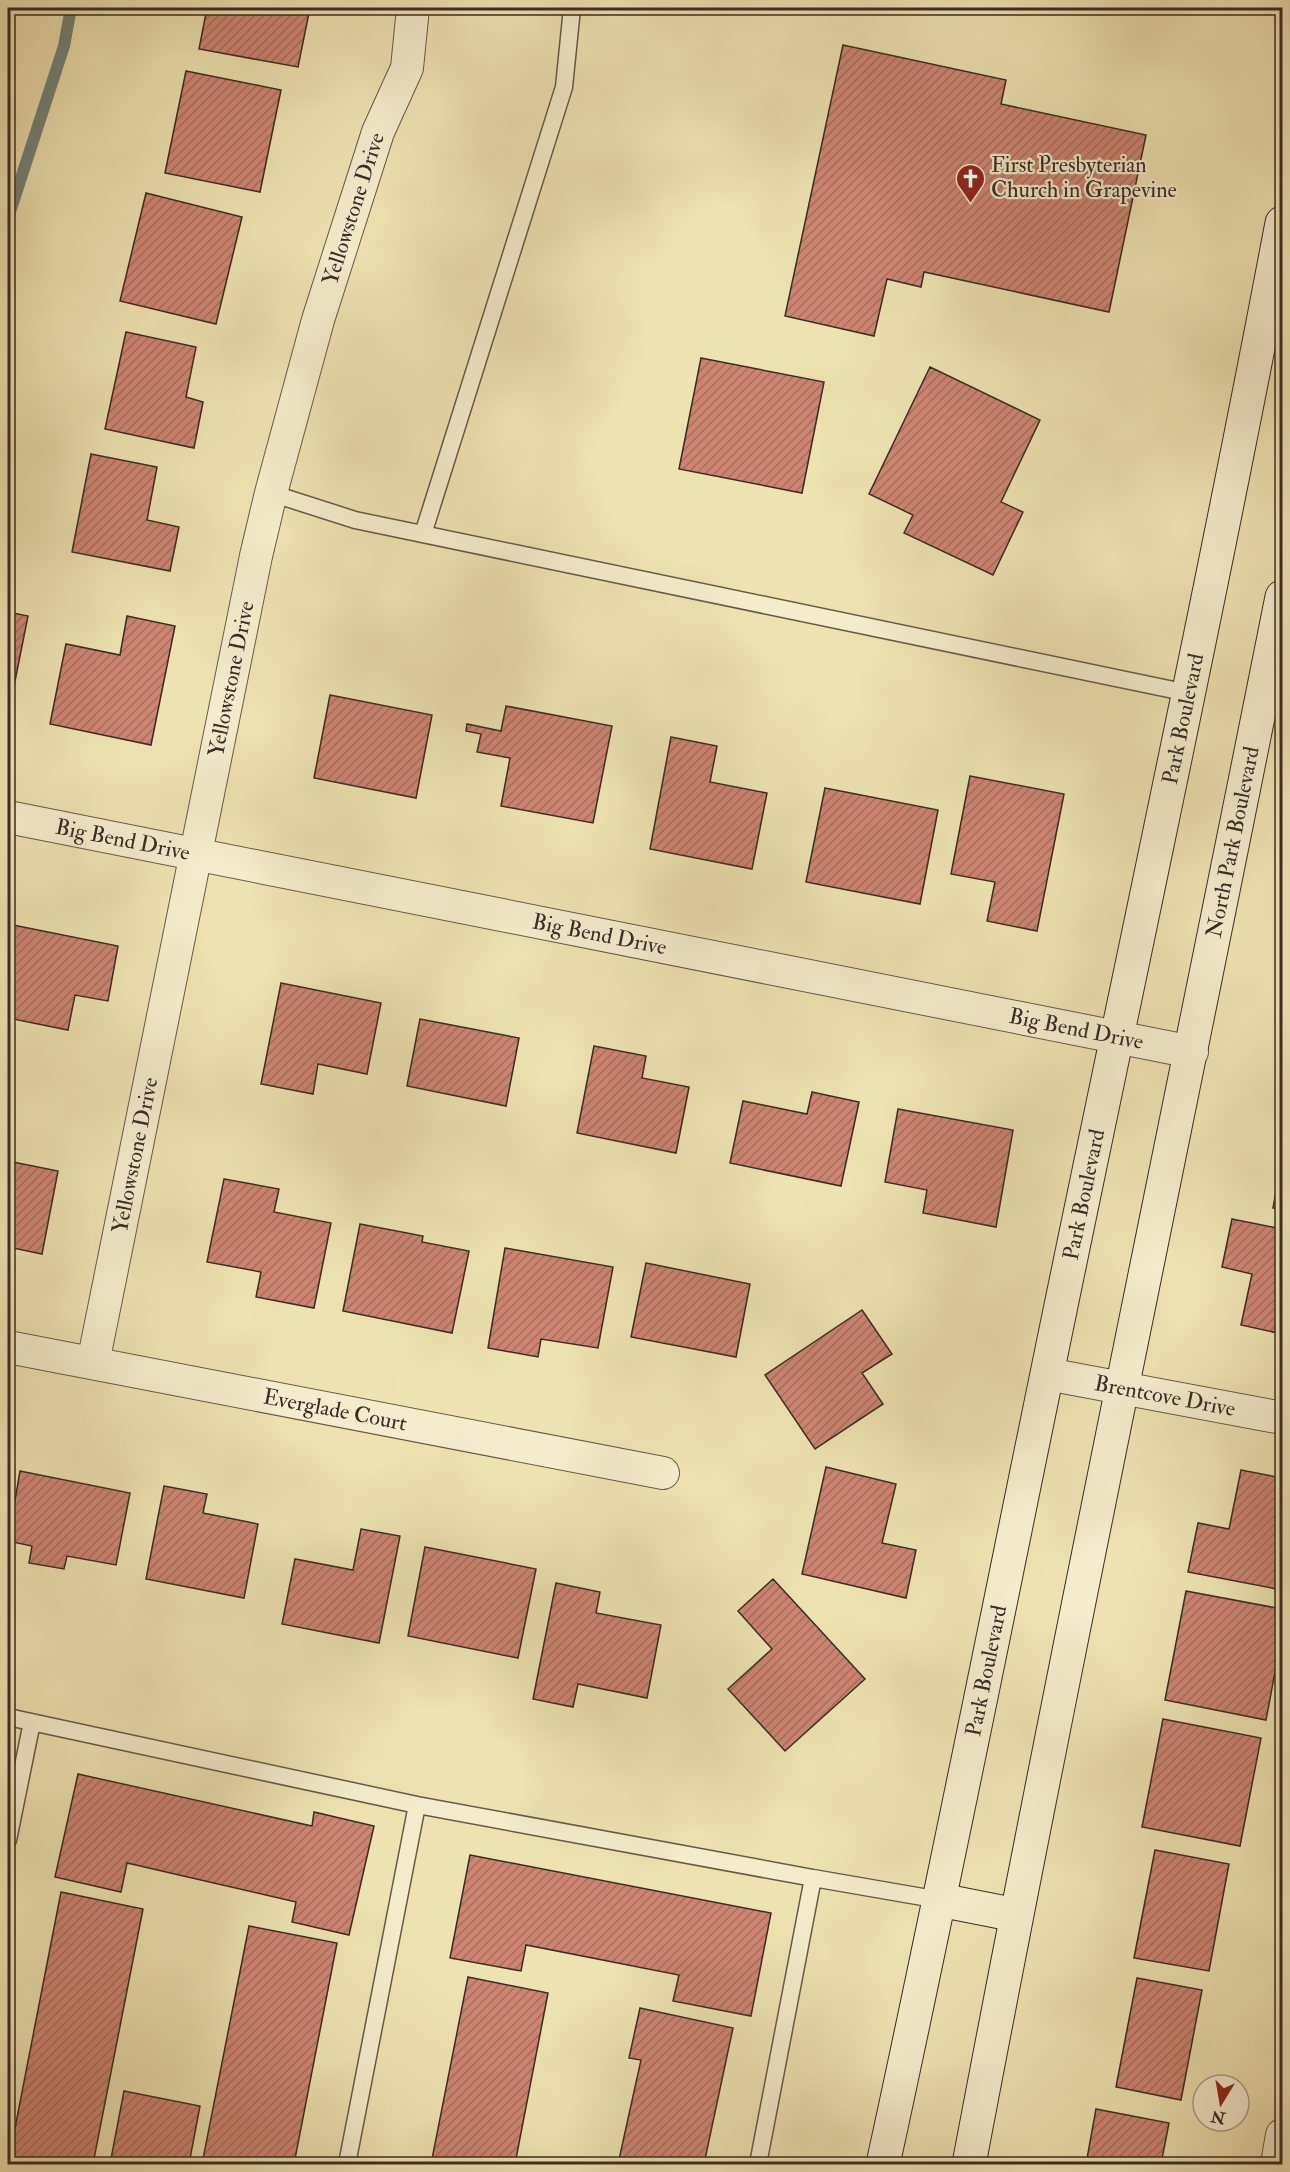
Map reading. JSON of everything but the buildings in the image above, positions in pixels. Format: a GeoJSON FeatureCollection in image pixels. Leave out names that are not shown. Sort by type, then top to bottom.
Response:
{"type":"FeatureCollection","features":[{"type":"Feature","properties":{"kind":"main road","name":"Park Boulevard"},"geometry":{"type":"LineString","coordinates":[[883,2164],[940,1900],[1188,693],[1282,223]]}},
{"type":"Feature","properties":{"kind":"main road","name":"North Park Boulevard"},"geometry":{"type":"LineString","coordinates":[[1192,1052],[1282,597]]}},
{"type":"Feature","properties":{"kind":"main road"},"geometry":{"type":"LineString","coordinates":[[969,2164],[1016,1915],[1192,1052]]}},
{"type":"Feature","properties":{"kind":"main road"},"geometry":{"type":"LineString","coordinates":[[940,1900],[1016,1915]]}},
{"type":"Feature","properties":{"kind":"street","name":"Yellowstone Drive"},"geometry":{"type":"LineString","coordinates":[[93,1363],[271,493],[318,320],[378,132],[407,68],[413,8]]}},
{"type":"Feature","properties":{"kind":"street","name":"Big Bend Drive"},"geometry":{"type":"LineString","coordinates":[[8,817],[1192,1052]]}},
{"type":"Feature","properties":{"kind":"street","name":"Everglade Court"},"geometry":{"type":"LineString","coordinates":[[8,1347],[663,1473]]}},
{"type":"Feature","properties":{"kind":"street","name":"Brentcove Drive"},"geometry":{"type":"LineString","coordinates":[[1047,1374],[1282,1418]]}},
{"type":"Feature","properties":{"kind":"street"},"geometry":{"type":"LineString","coordinates":[[1276,2164],[1282,2135]]}},
{"type":"Feature","properties":{"kind":"lane"},"geometry":{"type":"LineString","coordinates":[[565,8],[582,8]]}},
{"type":"Feature","properties":{"kind":"lane"},"geometry":{"type":"LineString","coordinates":[[423,534],[564,87],[572,8]]}},
{"type":"Feature","properties":{"kind":"lane"},"geometry":{"type":"LineString","coordinates":[[271,493],[355,520],[1188,693]]}},
{"type":"Feature","properties":{"kind":"lane"},"geometry":{"type":"LineString","coordinates":[[8,1718],[417,1805],[940,1900]]}},
{"type":"Feature","properties":{"kind":"lane"},"geometry":{"type":"LineString","coordinates":[[8,1840],[32,1722]]}},
{"type":"Feature","properties":{"kind":"lane"},"geometry":{"type":"LineString","coordinates":[[347,2164],[417,1805]]}},
{"type":"Feature","properties":{"kind":"lane"},"geometry":{"type":"LineString","coordinates":[[758,2164],[813,1878]]}},
{"type":"Feature","properties":{"kind":"waterway"},"geometry":{"type":"LineString","coordinates":[[8,218],[64,46],[71,8]]}},
{"type":"Feature","properties":{"kind":"place","name":"First Presbyterian Church in Grapevine"},"geometry":{"type":"Point","coordinates":[970,204]}}]}
